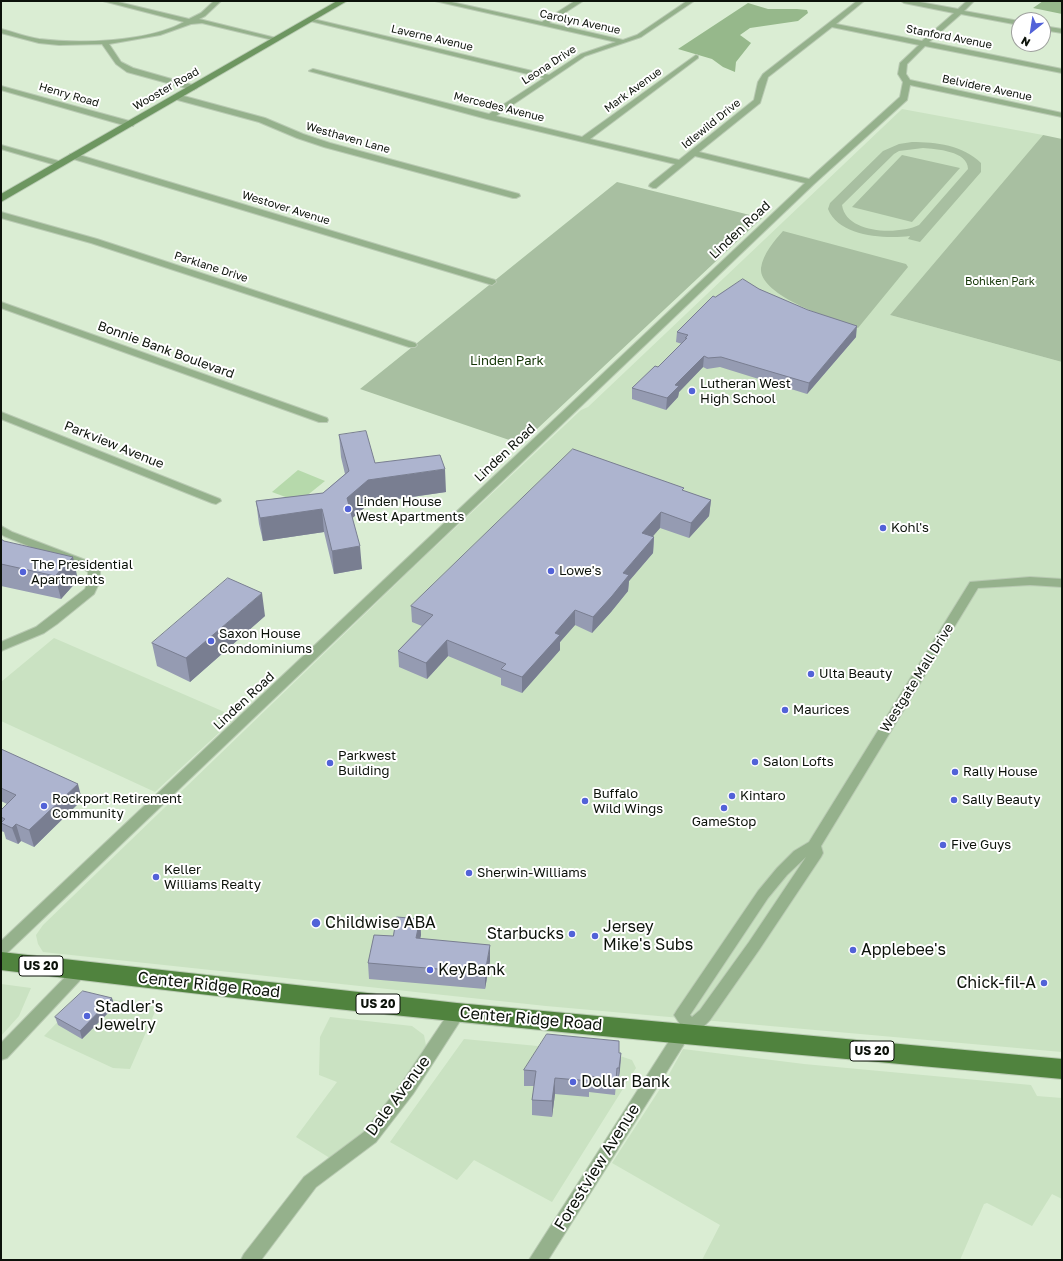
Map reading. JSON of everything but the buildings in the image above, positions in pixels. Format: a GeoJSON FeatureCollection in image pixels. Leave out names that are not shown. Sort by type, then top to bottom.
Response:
{"type":"FeatureCollection","features":[{"type":"Feature","properties":{"kind":"main road","name":"Wooster Road"},"geometry":{"type":"LineString","coordinates":[[1,199],[59,164],[343,1]]}},
{"type":"Feature","properties":{"kind":"main road","name":"Center Ridge Road"},"geometry":{"type":"LineString","coordinates":[[1,961],[457,1013],[684,1029],[1062,1069]]}},
{"type":"Feature","properties":{"kind":"street"},"geometry":{"type":"LineString","coordinates":[[106,1],[191,22],[192,26],[268,44]]}},
{"type":"Feature","properties":{"kind":"street"},"geometry":{"type":"LineString","coordinates":[[191,22],[212,8],[218,1]]}},
{"type":"Feature","properties":{"kind":"street","name":"Carolyn Avenue"},"geometry":{"type":"LineString","coordinates":[[438,1],[624,42]]}},
{"type":"Feature","properties":{"kind":"street"},"geometry":{"type":"LineString","coordinates":[[543,24],[580,1]]}},
{"type":"Feature","properties":{"kind":"street","name":"Leona Drive"},"geometry":{"type":"LineString","coordinates":[[490,117],[583,55],[639,36],[691,1]]}},
{"type":"Feature","properties":{"kind":"street"},"geometry":{"type":"LineString","coordinates":[[831,25],[861,1]]}},
{"type":"Feature","properties":{"kind":"street"},"geometry":{"type":"LineString","coordinates":[[904,1],[1011,22]]}},
{"type":"Feature","properties":{"kind":"street"},"geometry":{"type":"LineString","coordinates":[[906,87],[902,74],[904,63],[971,1]]}},
{"type":"Feature","properties":{"kind":"street","name":"Laverne Avenue"},"geometry":{"type":"LineString","coordinates":[[309,20],[550,77]]}},
{"type":"Feature","properties":{"kind":"street"},"geometry":{"type":"LineString","coordinates":[[1,31],[39,41],[66,43],[104,42],[149,36],[191,22],[202,21],[277,39]]}},
{"type":"Feature","properties":{"kind":"street","name":"Stanford Avenue"},"geometry":{"type":"LineString","coordinates":[[831,25],[1062,71]]}},
{"type":"Feature","properties":{"kind":"street","name":"Idlewild Drive"},"geometry":{"type":"LineString","coordinates":[[653,186],[757,101],[760,94],[760,84],[764,75],[831,25]]}},
{"type":"Feature","properties":{"kind":"street"},"geometry":{"type":"LineString","coordinates":[[1051,29],[1062,31]]}},
{"type":"Feature","properties":{"kind":"street"},"geometry":{"type":"LineString","coordinates":[[104,42],[118,63],[130,70],[193,88]]}},
{"type":"Feature","properties":{"kind":"street","name":"Mark Avenue"},"geometry":{"type":"LineString","coordinates":[[583,140],[696,58]]}},
{"type":"Feature","properties":{"kind":"street","name":"Mercedes Avenue"},"geometry":{"type":"LineString","coordinates":[[313,71],[490,117],[680,163]]}},
{"type":"Feature","properties":{"kind":"street","name":"Belvidere Avenue"},"geometry":{"type":"LineString","coordinates":[[906,87],[1062,115]]}},
{"type":"Feature","properties":{"kind":"street","name":"Linden Road"},"geometry":{"type":"LineString","coordinates":[[1,950],[811,182],[904,98],[906,87]]}},
{"type":"Feature","properties":{"kind":"street","name":"Henry Road"},"geometry":{"type":"LineString","coordinates":[[1,88],[130,124]]}},
{"type":"Feature","properties":{"kind":"street","name":"Westhaven Lane"},"geometry":{"type":"LineString","coordinates":[[177,97],[262,120],[300,136],[327,145],[516,196]]}},
{"type":"Feature","properties":{"kind":"street"},"geometry":{"type":"LineString","coordinates":[[1,147],[59,164]]}},
{"type":"Feature","properties":{"kind":"street"},"geometry":{"type":"LineString","coordinates":[[694,153],[811,182]]}},
{"type":"Feature","properties":{"kind":"street","name":"Westover Avenue"},"geometry":{"type":"LineString","coordinates":[[73,156],[492,282]]}},
{"type":"Feature","properties":{"kind":"street","name":"Parklane Drive"},"geometry":{"type":"LineString","coordinates":[[1,215],[94,241],[412,345]]}},
{"type":"Feature","properties":{"kind":"street","name":"Bonnie Bank Boulevard"},"geometry":{"type":"LineString","coordinates":[[1,305],[322,420]]}},
{"type":"Feature","properties":{"kind":"street","name":"Parkview Avenue"},"geometry":{"type":"LineString","coordinates":[[1,415],[216,501]]}},
{"type":"Feature","properties":{"kind":"street"},"geometry":{"type":"LineString","coordinates":[[1,529],[8,534],[84,564],[94,571],[94,581],[90,590],[58,617],[40,630],[1,647]]}},
{"type":"Feature","properties":{"kind":"street","name":"Westgate Mall Drive"},"geometry":{"type":"LineString","coordinates":[[814,846],[816,853],[754,946],[705,1015],[698,1022],[684,1029],[682,1015],[714,964],[761,897],[792,860],[806,848],[814,846],[974,585],[1030,581],[1062,583]]}},
{"type":"Feature","properties":{"kind":"street"},"geometry":{"type":"LineString","coordinates":[[1,1053],[80,971]]}},
{"type":"Feature","properties":{"kind":"street","name":"Dale Avenue"},"geometry":{"type":"LineString","coordinates":[[250,1260],[310,1182],[370,1137],[407,1090],[457,1013]]}},
{"type":"Feature","properties":{"kind":"street","name":"Forestview Avenue"},"geometry":{"type":"LineString","coordinates":[[538,1260],[684,1029]]}},
{"type":"Feature","properties":{"kind":"shaded area"},"geometry":{"type":"Polygon","coordinates":[[[1043,1],[1062,1],[1062,14],[1033,8],[1043,1]]]}},
{"type":"Feature","properties":{"kind":"shaded area"},"geometry":{"type":"Polygon","coordinates":[[[748,3],[768,9],[807,10],[808,13],[798,21],[750,28],[740,35],[751,43],[736,62],[735,72],[723,67],[712,59],[678,49],[748,3]]]}},
{"type":"Feature","properties":{"kind":"shaded area"},"geometry":{"type":"Polygon","coordinates":[[[902,109],[1043,135],[890,315],[1062,362],[1062,1052],[546,1006],[43,952],[38,944],[36,935],[43,925],[419,562],[581,410],[588,407],[902,109]]]}},
{"type":"Feature","properties":{"kind":"shaded area"},"geometry":{"type":"Polygon","coordinates":[[[298,470],[325,481],[299,502],[272,492],[298,470]]]}},
{"type":"Feature","properties":{"kind":"shaded area"},"geometry":{"type":"Polygon","coordinates":[[[54,638],[236,717],[155,792],[1,721],[1,682],[54,638]]]}},
{"type":"Feature","properties":{"kind":"shaded area"},"geometry":{"type":"Polygon","coordinates":[[[1,984],[31,988],[19,1016],[1,1036],[1,984]]]}},
{"type":"Feature","properties":{"kind":"shaded area"},"geometry":{"type":"Polygon","coordinates":[[[93,996],[157,1007],[130,1069],[113,1068],[44,1036],[82,997],[93,996]]]}},
{"type":"Feature","properties":{"kind":"shaded area"},"geometry":{"type":"Polygon","coordinates":[[[330,1017],[412,1026],[424,1035],[427,1051],[376,1121],[356,1142],[333,1160],[296,1137],[337,1082],[319,1075],[320,1037],[330,1017]]]}},
{"type":"Feature","properties":{"kind":"shaded area"},"geometry":{"type":"Polygon","coordinates":[[[464,1039],[611,1053],[632,1060],[636,1068],[552,1202],[474,1160],[457,1180],[390,1142],[464,1039]]]}},
{"type":"Feature","properties":{"kind":"shaded area"},"geometry":{"type":"Polygon","coordinates":[[[683,1049],[804,1064],[1031,1085],[1037,1096],[1062,1098],[1062,1199],[1052,1194],[1032,1226],[987,1203],[984,1204],[960,1260],[702,1260],[720,1225],[612,1163],[667,1078],[683,1049]]]}},
{"type":"Feature","properties":{"kind":"green space","name":"Bohlken Park"},"geometry":{"type":"Polygon","coordinates":[[[1043,135],[1062,139],[1062,362],[890,315],[1043,135]]]}},
{"type":"Feature","properties":{"kind":"green space"},"geometry":{"type":"Polygon","coordinates":[[[921,142],[958,148],[974,157],[981,163],[981,172],[920,242],[908,239],[910,236],[876,236],[852,231],[834,218],[828,209],[830,203],[883,151],[899,144],[921,142]],[[923,148],[899,151],[894,154],[842,205],[846,215],[853,222],[874,230],[899,230],[919,225],[968,169],[967,163],[963,158],[957,155],[943,150],[923,148]]]}},
{"type":"Feature","properties":{"kind":"green space"},"geometry":{"type":"Polygon","coordinates":[[[902,155],[960,168],[912,222],[852,207],[902,155]]]}},
{"type":"Feature","properties":{"kind":"green space","name":"Linden Park"},"geometry":{"type":"Polygon","coordinates":[[[617,182],[762,218],[521,444],[360,389],[617,182]]]}},
{"type":"Feature","properties":{"kind":"green space"},"geometry":{"type":"Polygon","coordinates":[[[783,231],[906,264],[908,267],[858,328],[800,306],[772,288],[763,278],[761,268],[766,253],[783,231]]]}},
{"type":"Feature","properties":{"kind":"place","name":"Lutheran West High School"},"geometry":{"type":"Point","coordinates":[692,391]}},
{"type":"Feature","properties":{"kind":"place","name":"Linden House West Apartments"},"geometry":{"type":"Point","coordinates":[348,509]}},
{"type":"Feature","properties":{"kind":"place","name":"Kohl's"},"geometry":{"type":"Point","coordinates":[883,528]}},
{"type":"Feature","properties":{"kind":"place","name":"Lowe's"},"geometry":{"type":"Point","coordinates":[551,571]}},
{"type":"Feature","properties":{"kind":"place","name":"The Presidential Apartments"},"geometry":{"type":"Point","coordinates":[23,572]}},
{"type":"Feature","properties":{"kind":"place","name":"Saxon House Condominiums"},"geometry":{"type":"Point","coordinates":[211,641]}},
{"type":"Feature","properties":{"kind":"place","name":"Ulta Beauty"},"geometry":{"type":"Point","coordinates":[811,674]}},
{"type":"Feature","properties":{"kind":"place","name":"Maurices"},"geometry":{"type":"Point","coordinates":[785,710]}},
{"type":"Feature","properties":{"kind":"place","name":"Salon Lofts"},"geometry":{"type":"Point","coordinates":[755,762]}},
{"type":"Feature","properties":{"kind":"place","name":"Parkwest Building"},"geometry":{"type":"Point","coordinates":[330,763]}},
{"type":"Feature","properties":{"kind":"place","name":"Rally House"},"geometry":{"type":"Point","coordinates":[955,772]}},
{"type":"Feature","properties":{"kind":"place","name":"Kintaro"},"geometry":{"type":"Point","coordinates":[732,796]}},
{"type":"Feature","properties":{"kind":"place","name":"Sally Beauty"},"geometry":{"type":"Point","coordinates":[954,800]}},
{"type":"Feature","properties":{"kind":"place","name":"Buffalo Wild Wings"},"geometry":{"type":"Point","coordinates":[585,801]}},
{"type":"Feature","properties":{"kind":"place","name":"Rockport Retirement Community"},"geometry":{"type":"Point","coordinates":[44,806]}},
{"type":"Feature","properties":{"kind":"place","name":"GameStop"},"geometry":{"type":"Point","coordinates":[724,808]}},
{"type":"Feature","properties":{"kind":"place","name":"Five Guys"},"geometry":{"type":"Point","coordinates":[943,845]}},
{"type":"Feature","properties":{"kind":"place","name":"Sherwin-Williams"},"geometry":{"type":"Point","coordinates":[469,873]}},
{"type":"Feature","properties":{"kind":"place","name":"Keller Williams Realty"},"geometry":{"type":"Point","coordinates":[156,877]}},
{"type":"Feature","properties":{"kind":"place","name":"Childwise ABA"},"geometry":{"type":"Point","coordinates":[316,923]}},
{"type":"Feature","properties":{"kind":"place","name":"Starbucks"},"geometry":{"type":"Point","coordinates":[572,934]}},
{"type":"Feature","properties":{"kind":"place","name":"Jersey Mike's Subs"},"geometry":{"type":"Point","coordinates":[595,936]}},
{"type":"Feature","properties":{"kind":"place","name":"Applebee's"},"geometry":{"type":"Point","coordinates":[853,950]}},
{"type":"Feature","properties":{"kind":"place","name":"KeyBank"},"geometry":{"type":"Point","coordinates":[430,970]}},
{"type":"Feature","properties":{"kind":"place","name":"Chick-fil-A"},"geometry":{"type":"Point","coordinates":[1044,983]}},
{"type":"Feature","properties":{"kind":"place","name":"Stadler's Jewelry"},"geometry":{"type":"Point","coordinates":[87,1016]}},
{"type":"Feature","properties":{"kind":"place","name":"Dollar Bank"},"geometry":{"type":"Point","coordinates":[573,1082]}}]}
